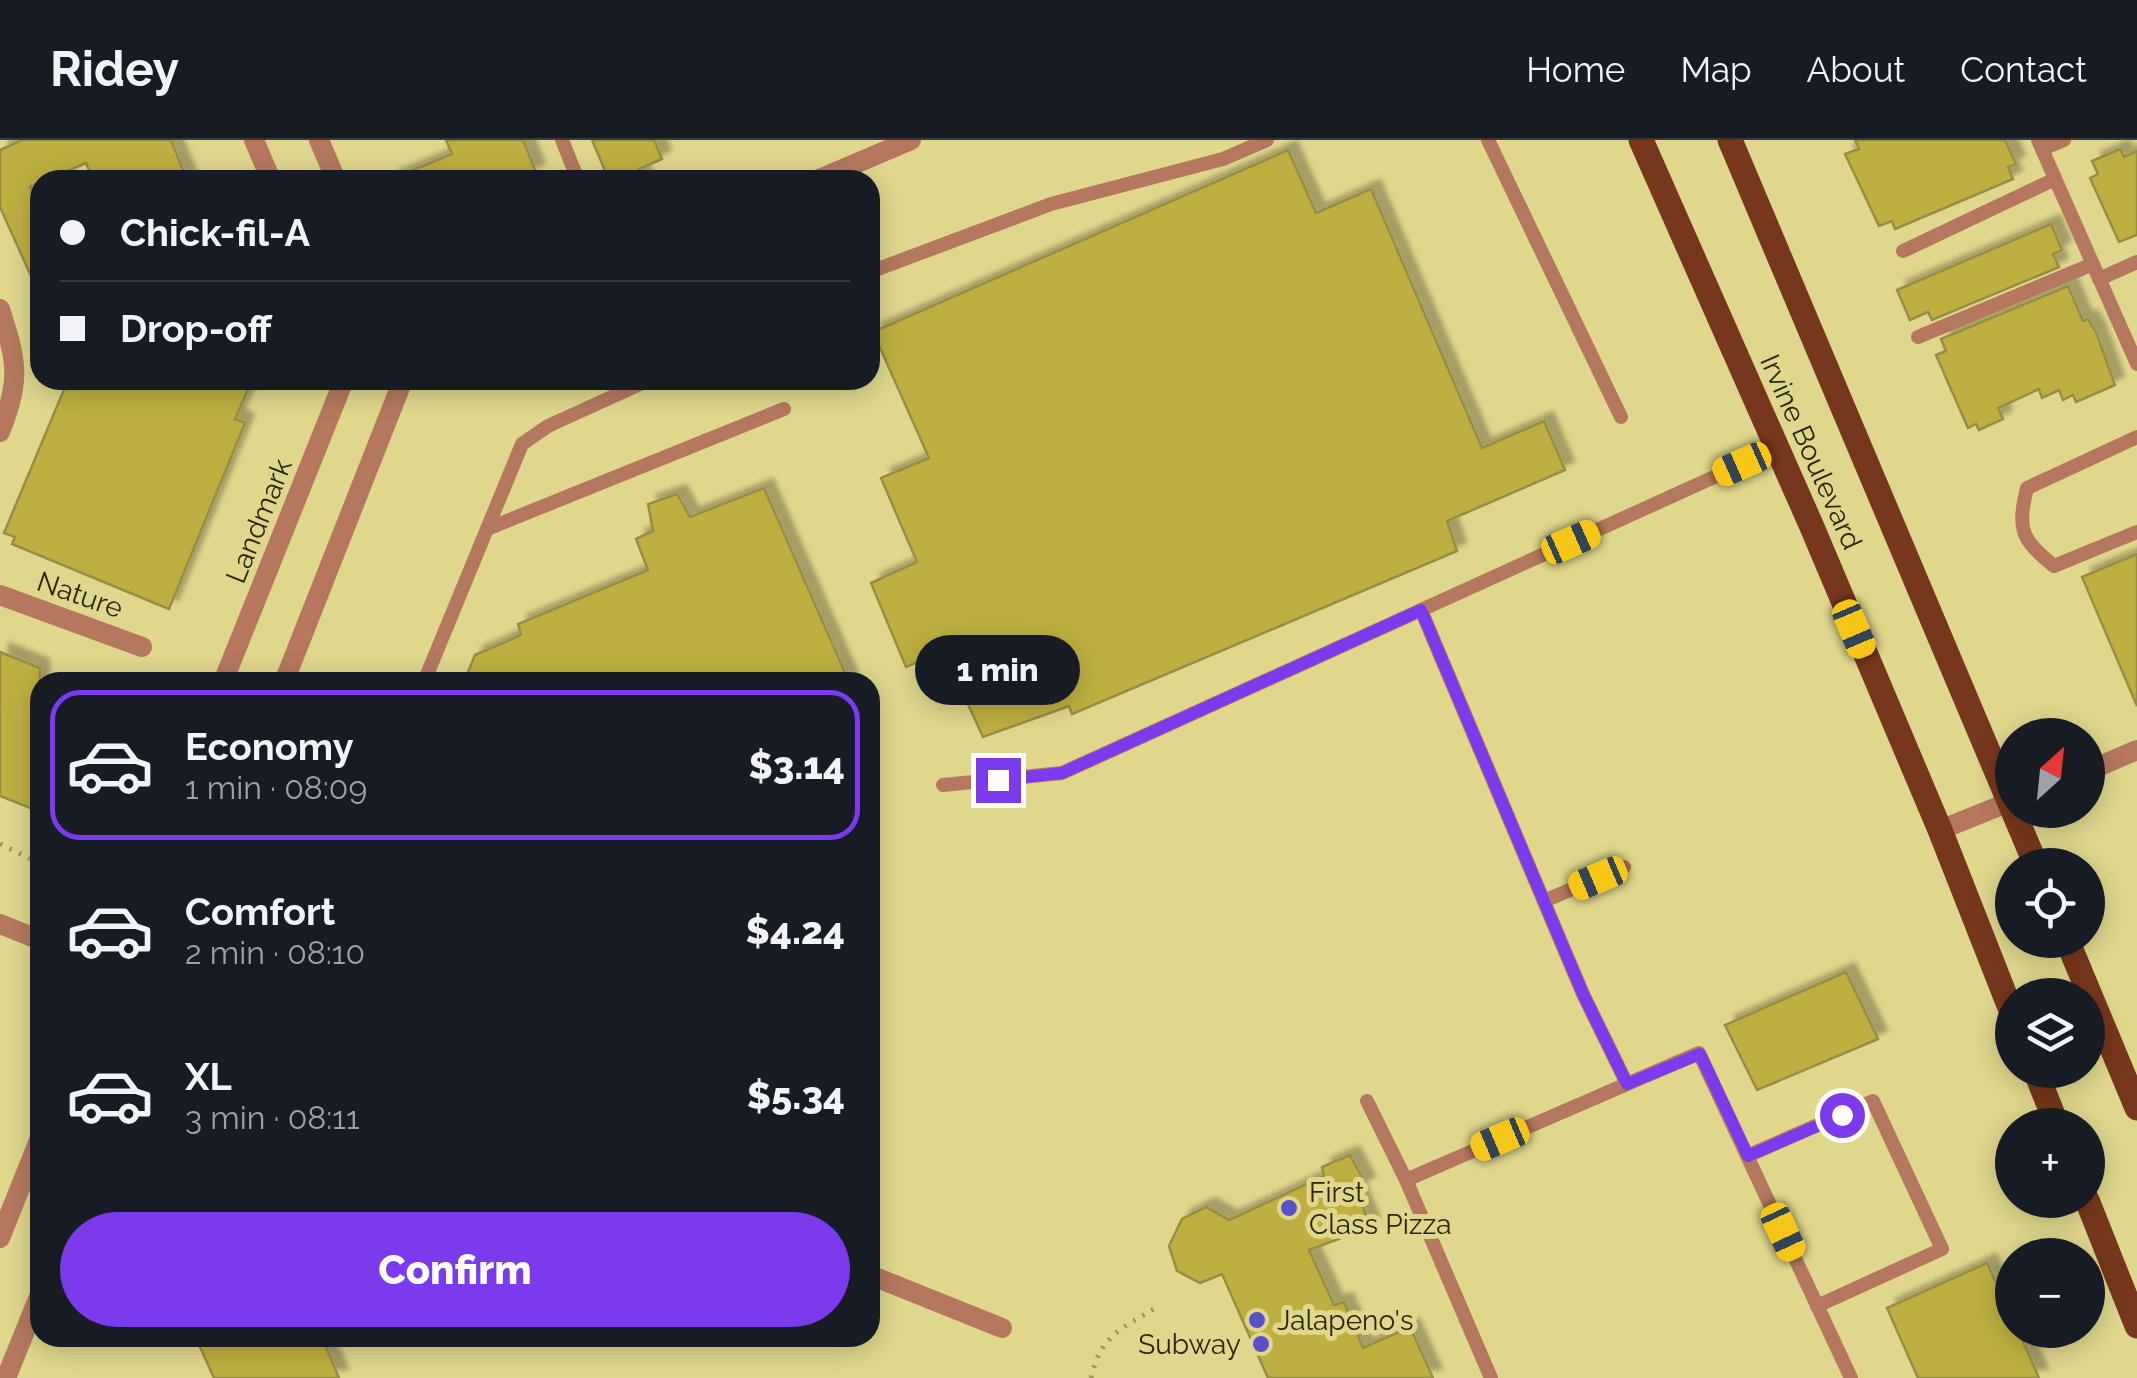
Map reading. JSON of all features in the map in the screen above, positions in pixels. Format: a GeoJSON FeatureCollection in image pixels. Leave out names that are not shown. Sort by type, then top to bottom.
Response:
{"type":"FeatureCollection","features":[{"type":"Feature","properties":{"kind":"main road","name":"Irvine Boulevard"},"geometry":{"type":"LineString","coordinates":[[1641,140],[1778,448],[1940,830],[1998,978]]}},
{"type":"Feature","properties":{"kind":"main road","name":"Irvine Boulevard"},"geometry":{"type":"LineString","coordinates":[[1730,140],[1995,767]]}},
{"type":"Feature","properties":{"kind":"main road"},"geometry":{"type":"LineString","coordinates":[[2074,958],[2137,1108]]}},
{"type":"Feature","properties":{"kind":"main road"},"geometry":{"type":"LineString","coordinates":[[2094,1218],[2137,1326]]}},
{"type":"Feature","properties":{"kind":"street"},"geometry":{"type":"LineString","coordinates":[[254,140],[267,170]]}},
{"type":"Feature","properties":{"kind":"street"},"geometry":{"type":"LineString","coordinates":[[319,140],[332,170]]}},
{"type":"Feature","properties":{"kind":"street"},"geometry":{"type":"LineString","coordinates":[[840,170],[911,140]]}},
{"type":"Feature","properties":{"kind":"street"},"geometry":{"type":"LineString","coordinates":[[0,309],[16,370],[10,406],[0,432]]}},
{"type":"Feature","properties":{"kind":"street","name":"Landmark"},"geometry":{"type":"LineString","coordinates":[[227,672],[340,390]]}},
{"type":"Feature","properties":{"kind":"street"},"geometry":{"type":"LineString","coordinates":[[288,672],[399,390]]}},
{"type":"Feature","properties":{"kind":"street","name":"Nature"},"geometry":{"type":"LineString","coordinates":[[0,595],[142,646]]}},
{"type":"Feature","properties":{"kind":"street"},"geometry":{"type":"LineString","coordinates":[[2105,764],[2137,750]]}},
{"type":"Feature","properties":{"kind":"street"},"geometry":{"type":"LineString","coordinates":[[1940,830],[1995,808]]}},
{"type":"Feature","properties":{"kind":"street"},"geometry":{"type":"LineString","coordinates":[[0,924],[30,936]]}},
{"type":"Feature","properties":{"kind":"street"},"geometry":{"type":"LineString","coordinates":[[0,1238],[30,1163]]}},
{"type":"Feature","properties":{"kind":"street"},"geometry":{"type":"LineString","coordinates":[[880,1279],[1002,1328]]}},
{"type":"Feature","properties":{"kind":"street"},"geometry":{"type":"LineString","coordinates":[[6,1378],[30,1319]]}},
{"type":"Feature","properties":{"kind":"lane"},"geometry":{"type":"LineString","coordinates":[[562,140],[574,170]]}},
{"type":"Feature","properties":{"kind":"lane"},"geometry":{"type":"LineString","coordinates":[[880,268],[1051,204],[1223,159],[1242,145],[1267,140]]}},
{"type":"Feature","properties":{"kind":"lane"},"geometry":{"type":"LineString","coordinates":[[1488,140],[1621,417]]}},
{"type":"Feature","properties":{"kind":"lane"},"geometry":{"type":"LineString","coordinates":[[2064,140],[2040,145],[2137,364]]}},
{"type":"Feature","properties":{"kind":"lane"},"geometry":{"type":"LineString","coordinates":[[1904,251],[2055,179]]}},
{"type":"Feature","properties":{"kind":"lane"},"geometry":{"type":"LineString","coordinates":[[1918,337],[2096,271],[2137,262]]}},
{"type":"Feature","properties":{"kind":"lane"},"geometry":{"type":"LineString","coordinates":[[428,672],[522,444],[548,426],[626,390]]}},
{"type":"Feature","properties":{"kind":"lane"},"geometry":{"type":"LineString","coordinates":[[488,529],[784,409]]}},
{"type":"Feature","properties":{"kind":"lane"},"geometry":{"type":"LineString","coordinates":[[2137,437],[2027,488],[2019,519],[2028,545],[2054,566],[2137,532]]}},
{"type":"Feature","properties":{"kind":"lane"},"geometry":{"type":"LineString","coordinates":[[943,785],[1062,773],[1778,448]]}},
{"type":"Feature","properties":{"kind":"lane"},"geometry":{"type":"LineString","coordinates":[[1421,610],[1583,994],[1627,1084]]}},
{"type":"Feature","properties":{"kind":"lane"},"geometry":{"type":"LineString","coordinates":[[1544,901],[1624,866]]}},
{"type":"Feature","properties":{"kind":"lane"},"geometry":{"type":"LineString","coordinates":[[1406,1180],[1700,1054],[1850,1378]]}},
{"type":"Feature","properties":{"kind":"lane"},"geometry":{"type":"LineString","coordinates":[[1367,1101],[1406,1180],[1491,1378]]}},
{"type":"Feature","properties":{"kind":"lane"},"geometry":{"type":"LineString","coordinates":[[1748,1156],[1874,1101],[1942,1248],[1817,1306]]}},
{"type":"Feature","properties":{"kind":"path"},"geometry":{"type":"LineString","coordinates":[[0,844],[30,859]]}},
{"type":"Feature","properties":{"kind":"path"},"geometry":{"type":"LineString","coordinates":[[1092,1378],[1096,1354],[1112,1335],[1158,1307]]}},
{"type":"Feature","properties":{"kind":"building"},"geometry":{"type":"Polygon","coordinates":[[[22,140],[171,140],[183,170],[89,170],[86,163],[70,170],[30,170],[30,274],[0,207],[0,150],[22,140]]]}},
{"type":"Feature","properties":{"kind":"building"},"geometry":{"type":"Polygon","coordinates":[[[446,140],[523,140],[535,170],[413,170],[452,154],[446,140]]]}},
{"type":"Feature","properties":{"kind":"building"},"geometry":{"type":"Polygon","coordinates":[[[592,140],[654,140],[662,159],[639,170],[605,170],[592,140]]]}},
{"type":"Feature","properties":{"kind":"building"},"geometry":{"type":"Polygon","coordinates":[[[1855,140],[2005,140],[2016,164],[2008,167],[2013,179],[1895,229],[1892,221],[1879,226],[1845,154],[1859,149],[1855,140]]]}},
{"type":"Feature","properties":{"kind":"building"},"geometry":{"type":"Polygon","coordinates":[[[2120,149],[2124,157],[2137,151],[2137,235],[2119,242],[2090,178],[2098,174],[2092,161],[2120,149]]]}},
{"type":"Feature","properties":{"kind":"building"},"geometry":{"type":"Polygon","coordinates":[[[1288,150],[1316,213],[1371,189],[1482,448],[1544,421],[1565,470],[1447,521],[1457,551],[1072,714],[1069,706],[983,737],[961,689],[970,681],[954,648],[906,667],[871,583],[917,562],[881,478],[929,458],[880,348],[880,329],[1288,150]]]}},
{"type":"Feature","properties":{"kind":"building"},"geometry":{"type":"Polygon","coordinates":[[[2051,224],[2062,250],[2053,254],[2059,267],[1932,320],[1928,312],[1910,320],[1897,290],[2051,224]]]}},
{"type":"Feature","properties":{"kind":"building"},"geometry":{"type":"Polygon","coordinates":[[[2068,286],[2083,321],[2088,319],[2096,332],[2115,385],[2076,402],[2073,395],[2063,400],[2059,390],[2042,398],[2039,389],[1998,408],[2003,419],[1979,430],[1976,424],[1968,428],[1936,355],[1946,351],[1941,339],[2068,286]]]}},
{"type":"Feature","properties":{"kind":"building"},"geometry":{"type":"Polygon","coordinates":[[[64,390],[248,390],[235,419],[245,423],[169,609],[12,544],[15,537],[4,533],[64,390]]]}},
{"type":"Feature","properties":{"kind":"building"},"geometry":{"type":"Polygon","coordinates":[[[764,488],[845,672],[468,672],[475,655],[521,635],[518,624],[648,570],[636,539],[653,531],[648,504],[677,494],[690,517],[764,488]]]}},
{"type":"Feature","properties":{"kind":"building"},"geometry":{"type":"Polygon","coordinates":[[[2137,554],[2137,706],[2082,577],[2137,554]]]}},
{"type":"Feature","properties":{"kind":"building"},"geometry":{"type":"Polygon","coordinates":[[[0,652],[40,668],[40,672],[30,672],[30,808],[0,796],[0,652]]]}},
{"type":"Feature","properties":{"kind":"building"},"geometry":{"type":"Polygon","coordinates":[[[1846,972],[1878,1039],[1757,1090],[1725,1025],[1846,972]]]}},
{"type":"Feature","properties":{"kind":"building"},"geometry":{"type":"Polygon","coordinates":[[[1350,1155],[1366,1185],[1356,1190],[1371,1227],[1309,1250],[1334,1305],[1344,1302],[1363,1348],[1410,1327],[1433,1378],[1268,1378],[1222,1274],[1200,1283],[1177,1271],[1169,1246],[1182,1219],[1206,1207],[1229,1220],[1324,1176],[1322,1167],[1350,1155]]]}},
{"type":"Feature","properties":{"kind":"building"},"geometry":{"type":"Polygon","coordinates":[[[1987,1263],[1995,1281],[1995,1348],[2026,1348],[2039,1378],[1918,1378],[1887,1308],[1987,1263]]]}},
{"type":"Feature","properties":{"kind":"building"},"geometry":{"type":"Polygon","coordinates":[[[200,1347],[326,1347],[339,1378],[214,1378],[200,1347]]]}},
{"type":"Feature","properties":{"kind":"place","name":"First Class Pizza"},"geometry":{"type":"Point","coordinates":[1289,1208]}},
{"type":"Feature","properties":{"kind":"place","name":"Jalapeno's"},"geometry":{"type":"Point","coordinates":[1257,1320]}},
{"type":"Feature","properties":{"kind":"place","name":"Subway"},"geometry":{"type":"Point","coordinates":[1261,1344]}},
{"type":"Feature","properties":{"kind":"route"},"geometry":{"type":"LineString","coordinates":[[998,780],[1062,773],[1421,610],[1583,994],[1627,1084],[1700,1054],[1748,1156],[1842,1115]]}}]}
